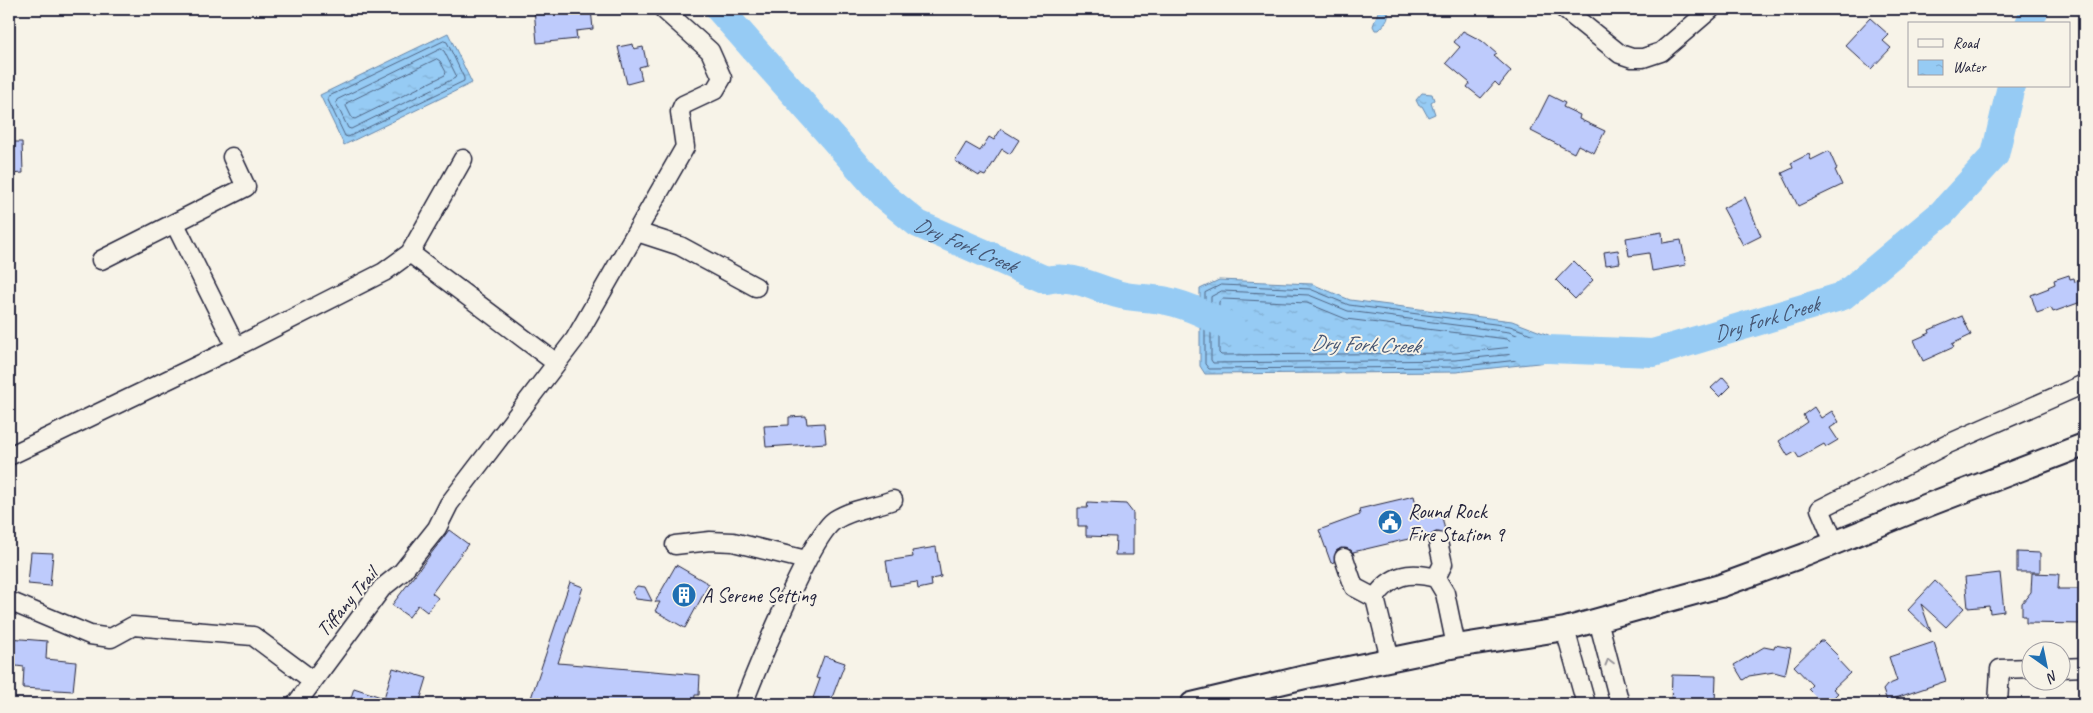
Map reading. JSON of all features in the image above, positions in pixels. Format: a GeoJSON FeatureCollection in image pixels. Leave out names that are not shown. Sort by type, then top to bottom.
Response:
{"type":"FeatureCollection","features":[{"type":"Feature","properties":{"kind":"main road"},"geometry":{"type":"LineString","coordinates":[[1192,704],[1305,677],[1456,646],[1564,629],[1720,586],[1835,544],[1928,505],[2084,445]]}},
{"type":"Feature","properties":{"kind":"street","name":"Tiffany Trail"},"geometry":{"type":"LineString","coordinates":[[296,704],[382,588],[402,572],[437,528],[448,504],[555,362],[575,339],[685,147],[680,112],[683,105],[715,90],[722,78],[710,51],[663,9]]}},
{"type":"Feature","properties":{"kind":"street"},"geometry":{"type":"LineString","coordinates":[[1564,9],[1620,54],[1632,58],[1643,58],[1661,52],[1711,9]]}},
{"type":"Feature","properties":{"kind":"street"},"geometry":{"type":"LineString","coordinates":[[101,260],[246,187],[232,157]]}},
{"type":"Feature","properties":{"kind":"street"},"geometry":{"type":"LineString","coordinates":[[9,456],[236,347],[384,272],[410,254],[464,158]]}},
{"type":"Feature","properties":{"kind":"street"},"geometry":{"type":"LineString","coordinates":[[175,224],[236,347]]}},
{"type":"Feature","properties":{"kind":"street"},"geometry":{"type":"LineString","coordinates":[[637,232],[680,246],[756,287]]}},
{"type":"Feature","properties":{"kind":"street"},"geometry":{"type":"LineString","coordinates":[[410,254],[555,362]]}},
{"type":"Feature","properties":{"kind":"street"},"geometry":{"type":"LineString","coordinates":[[1835,544],[1820,509],[1948,444],[2084,384]]}},
{"type":"Feature","properties":{"kind":"street"},"geometry":{"type":"LineString","coordinates":[[743,704],[806,560],[829,524],[847,513],[893,500]]}},
{"type":"Feature","properties":{"kind":"street"},"geometry":{"type":"LineString","coordinates":[[675,545],[710,541],[732,542],[806,560]]}},
{"type":"Feature","properties":{"kind":"street"},"geometry":{"type":"LineString","coordinates":[[1436,578],[1442,564],[1438,542]]}},
{"type":"Feature","properties":{"kind":"street"},"geometry":{"type":"LineString","coordinates":[[1344,558],[1354,587],[1375,598],[1390,660]]}},
{"type":"Feature","properties":{"kind":"street"},"geometry":{"type":"LineString","coordinates":[[1375,598],[1383,587],[1401,576],[1420,574],[1436,578],[1445,593],[1456,646]]}},
{"type":"Feature","properties":{"kind":"street"},"geometry":{"type":"LineString","coordinates":[[9,601],[90,635],[111,638],[132,626],[253,636],[312,680]]}},
{"type":"Feature","properties":{"kind":"street"},"geometry":{"type":"LineString","coordinates":[[1598,620],[1620,704]]}},
{"type":"Feature","properties":{"kind":"street"},"geometry":{"type":"LineString","coordinates":[[1564,629],[1586,704]]}},
{"type":"Feature","properties":{"kind":"street"},"geometry":{"type":"LineString","coordinates":[[2070,668],[2084,667]]}},
{"type":"Feature","properties":{"kind":"street"},"geometry":{"type":"LineString","coordinates":[[1998,704],[2000,669],[2020,668]]}},
{"type":"Feature","properties":{"kind":"water"},"geometry":{"type":"Polygon","coordinates":[[[1387,9],[1387,21],[1379,30],[1375,30],[1373,26],[1378,12],[1387,9]]]}},
{"type":"Feature","properties":{"kind":"water"},"geometry":{"type":"Polygon","coordinates":[[[448,33],[472,83],[344,145],[320,95],[448,33]]]}},
{"type":"Feature","properties":{"kind":"water"},"geometry":{"type":"Polygon","coordinates":[[[1422,93],[1432,94],[1434,100],[1431,102],[1435,114],[1428,117],[1416,100],[1422,93]]]}},
{"type":"Feature","properties":{"kind":"water"},"geometry":{"type":"Polygon","coordinates":[[[1219,280],[1312,284],[1350,300],[1512,321],[1551,336],[1566,360],[1456,372],[1205,374],[1200,366],[1200,289],[1219,280]]]}},
{"type":"Feature","properties":{"kind":"building"},"geometry":{"type":"Polygon","coordinates":[[[534,9],[591,9],[593,29],[576,31],[577,39],[537,43],[534,9]]]}},
{"type":"Feature","properties":{"kind":"building"},"geometry":{"type":"Polygon","coordinates":[[[1870,18],[1889,35],[1883,41],[1891,48],[1871,69],[1845,45],[1870,18]]]}},
{"type":"Feature","properties":{"kind":"building"},"geometry":{"type":"Polygon","coordinates":[[[1463,31],[1482,41],[1497,54],[1494,56],[1511,71],[1499,86],[1495,82],[1481,98],[1467,87],[1470,83],[1446,63],[1460,47],[1454,42],[1463,31]]]}},
{"type":"Feature","properties":{"kind":"building"},"geometry":{"type":"Polygon","coordinates":[[[633,44],[634,49],[643,47],[647,65],[639,67],[642,80],[627,84],[618,47],[633,44]]]}},
{"type":"Feature","properties":{"kind":"building"},"geometry":{"type":"Polygon","coordinates":[[[1549,95],[1565,103],[1563,107],[1580,115],[1579,119],[1605,131],[1594,153],[1578,145],[1574,153],[1531,131],[1549,95]]]}},
{"type":"Feature","properties":{"kind":"building"},"geometry":{"type":"Polygon","coordinates":[[[1001,129],[1019,140],[1010,154],[1002,149],[985,176],[980,174],[979,176],[955,161],[966,143],[980,151],[989,137],[994,140],[1001,129]]]}},
{"type":"Feature","properties":{"kind":"building"},"geometry":{"type":"Polygon","coordinates":[[[9,142],[22,142],[23,173],[9,174],[9,142]]]}},
{"type":"Feature","properties":{"kind":"building"},"geometry":{"type":"Polygon","coordinates":[[[1829,151],[1842,185],[1798,206],[1782,173],[1793,168],[1791,163],[1809,154],[1811,160],[1829,151]]]}},
{"type":"Feature","properties":{"kind":"building"},"geometry":{"type":"Polygon","coordinates":[[[1745,197],[1761,236],[1743,245],[1723,208],[1745,197]]]}},
{"type":"Feature","properties":{"kind":"building"},"geometry":{"type":"Polygon","coordinates":[[[1662,232],[1663,243],[1681,240],[1686,265],[1652,271],[1649,253],[1629,256],[1626,238],[1662,232]]]}},
{"type":"Feature","properties":{"kind":"building"},"geometry":{"type":"Polygon","coordinates":[[[1618,250],[1620,263],[1606,265],[1604,252],[1618,250]]]}},
{"type":"Feature","properties":{"kind":"building"},"geometry":{"type":"Polygon","coordinates":[[[1574,261],[1593,280],[1575,299],[1556,280],[1574,261]]]}},
{"type":"Feature","properties":{"kind":"building"},"geometry":{"type":"Polygon","coordinates":[[[2069,275],[2070,279],[2074,278],[2075,282],[2084,278],[2084,299],[2080,300],[2081,302],[2053,312],[2051,308],[2037,313],[2031,295],[2049,288],[2055,284],[2054,280],[2069,275]]]}},
{"type":"Feature","properties":{"kind":"building"},"geometry":{"type":"Polygon","coordinates":[[[1962,316],[1971,335],[1952,344],[1954,347],[1923,361],[1914,340],[1930,333],[1929,330],[1962,316]]]}},
{"type":"Feature","properties":{"kind":"building"},"geometry":{"type":"Polygon","coordinates":[[[1723,377],[1731,386],[1720,397],[1711,388],[1723,377]]]}},
{"type":"Feature","properties":{"kind":"building"},"geometry":{"type":"Polygon","coordinates":[[[1814,407],[1821,418],[1832,411],[1839,422],[1830,428],[1838,440],[1826,447],[1824,444],[1799,458],[1795,452],[1788,456],[1779,441],[1807,422],[1803,415],[1814,407]]]}},
{"type":"Feature","properties":{"kind":"building"},"geometry":{"type":"Polygon","coordinates":[[[806,416],[807,424],[824,423],[826,443],[766,447],[764,426],[789,425],[789,417],[806,416]]]}},
{"type":"Feature","properties":{"kind":"building"},"geometry":{"type":"Polygon","coordinates":[[[1414,496],[1419,517],[1441,512],[1446,535],[1436,532],[1428,538],[1428,535],[1404,540],[1353,552],[1354,555],[1351,550],[1341,548],[1336,551],[1334,562],[1331,563],[1319,530],[1360,515],[1359,509],[1414,496]]]}},
{"type":"Feature","properties":{"kind":"building"},"geometry":{"type":"Polygon","coordinates":[[[1088,502],[1126,504],[1133,513],[1133,555],[1115,555],[1116,537],[1086,536],[1086,526],[1078,526],[1078,508],[1087,508],[1088,502]]]}},
{"type":"Feature","properties":{"kind":"building"},"geometry":{"type":"Polygon","coordinates":[[[449,530],[468,544],[432,593],[438,598],[427,612],[418,605],[409,617],[392,605],[449,530]]]}},
{"type":"Feature","properties":{"kind":"building"},"geometry":{"type":"Polygon","coordinates":[[[936,547],[941,577],[931,579],[932,586],[918,589],[917,582],[890,586],[886,561],[913,557],[912,551],[936,547]]]}},
{"type":"Feature","properties":{"kind":"building"},"geometry":{"type":"Polygon","coordinates":[[[31,552],[53,553],[50,586],[28,584],[31,552]]]}},
{"type":"Feature","properties":{"kind":"building"},"geometry":{"type":"Polygon","coordinates":[[[2017,552],[2040,553],[2040,572],[2017,572],[2017,552]]]}},
{"type":"Feature","properties":{"kind":"building","name":"A Serene Setting"},"geometry":{"type":"Polygon","coordinates":[[[676,565],[709,584],[685,628],[655,611],[660,602],[655,602],[676,565]]]}},
{"type":"Feature","properties":{"kind":"building"},"geometry":{"type":"Polygon","coordinates":[[[2000,573],[2004,611],[1990,613],[1989,606],[1968,608],[1965,577],[2000,573]]]}},
{"type":"Feature","properties":{"kind":"building"},"geometry":{"type":"Polygon","coordinates":[[[2032,573],[2059,574],[2058,589],[2084,589],[2084,624],[2026,623],[2026,616],[2022,616],[2022,603],[2031,592],[2032,573]]]}},
{"type":"Feature","properties":{"kind":"building"},"geometry":{"type":"Polygon","coordinates":[[[1935,581],[1964,608],[1946,627],[1921,604],[1931,632],[1908,610],[1935,581]]]}},
{"type":"Feature","properties":{"kind":"building"},"geometry":{"type":"Polygon","coordinates":[[[570,582],[583,587],[558,663],[700,675],[699,695],[695,695],[694,704],[529,704],[570,582]]]}},
{"type":"Feature","properties":{"kind":"building"},"geometry":{"type":"Polygon","coordinates":[[[637,586],[645,587],[652,601],[636,599],[632,592],[637,586]]]}},
{"type":"Feature","properties":{"kind":"building"},"geometry":{"type":"Polygon","coordinates":[[[9,638],[47,641],[46,659],[76,662],[73,691],[23,688],[24,667],[9,665],[9,638]]]}},
{"type":"Feature","properties":{"kind":"building"},"geometry":{"type":"Polygon","coordinates":[[[1820,641],[1823,641],[1839,657],[1837,659],[1850,673],[1833,689],[1838,693],[1827,704],[1823,704],[1808,689],[1812,685],[1794,666],[1820,641]]]}},
{"type":"Feature","properties":{"kind":"building"},"geometry":{"type":"Polygon","coordinates":[[[1934,642],[1946,681],[1887,701],[1883,690],[1887,685],[1897,681],[1889,657],[1934,642]]]}},
{"type":"Feature","properties":{"kind":"building"},"geometry":{"type":"Polygon","coordinates":[[[1775,645],[1791,648],[1785,675],[1774,672],[1749,676],[1743,680],[1734,665],[1764,647],[1774,649],[1775,645]]]}},
{"type":"Feature","properties":{"kind":"building"},"geometry":{"type":"Polygon","coordinates":[[[824,656],[845,663],[830,703],[813,698],[820,679],[816,678],[824,656]]]}},
{"type":"Feature","properties":{"kind":"building"},"geometry":{"type":"Polygon","coordinates":[[[393,668],[427,678],[419,704],[349,704],[354,688],[384,698],[393,668]]]}},
{"type":"Feature","properties":{"kind":"building"},"geometry":{"type":"Polygon","coordinates":[[[1672,675],[1716,676],[1715,704],[1671,704],[1672,675]]]}},
{"type":"Feature","properties":{"kind":"waterway","name":"Dry Fork Creek"},"geometry":{"type":"LineString","coordinates":[[719,9],[885,197],[918,224],[1046,280],[1073,280],[1123,296],[1176,303],[1202,313],[1234,330]]}},
{"type":"Feature","properties":{"kind":"waterway","name":"Dry Fork Creek"},"geometry":{"type":"LineString","coordinates":[[2030,22],[2035,9]]}},
{"type":"Feature","properties":{"kind":"waterway","name":"Dry Fork Creek"},"geometry":{"type":"LineString","coordinates":[[1522,348],[1653,353],[1843,296],[1942,213],[1995,155],[2011,88]]}},
{"type":"Feature","properties":{"kind":"place","name":"Round Rock Fire Station 9"},"geometry":{"type":"Point","coordinates":[1390,522]}},
{"type":"Feature","properties":{"kind":"place","name":"A Serene Setting"},"geometry":{"type":"Point","coordinates":[684,595]}}]}
